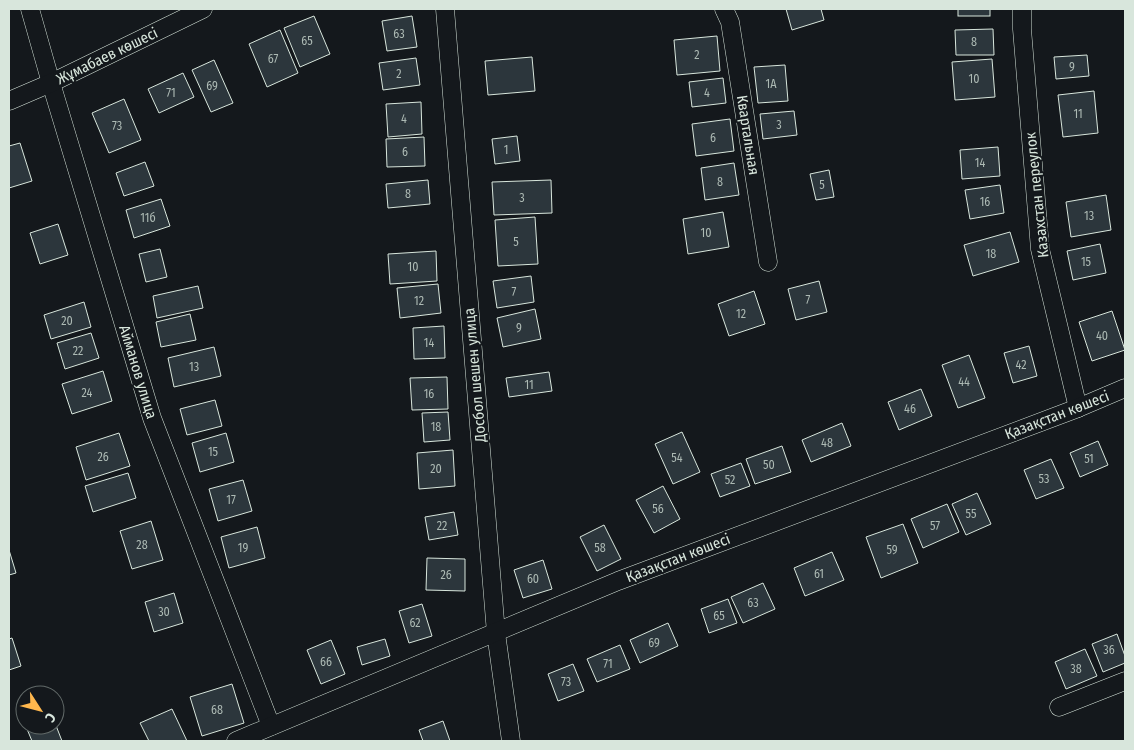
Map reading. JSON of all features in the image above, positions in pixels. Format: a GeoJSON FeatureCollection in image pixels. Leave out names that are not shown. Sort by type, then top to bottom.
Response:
{"type":"FeatureCollection","features":[{"type":"Feature","properties":{"kind":"street","name":"Айманов улица"},"geometry":{"type":"LineString","coordinates":[[30,9],[152,418],[272,726]]}},
{"type":"Feature","properties":{"kind":"street","name":"Жұмабаев көшесі"},"geometry":{"type":"LineString","coordinates":[[9,102],[203,9]]}},
{"type":"Feature","properties":{"kind":"street","name":"Досбол шешен улица"},"geometry":{"type":"LineString","coordinates":[[445,9],[496,633],[511,741]]}},
{"type":"Feature","properties":{"kind":"street","name":"Квартальная"},"geometry":{"type":"LineString","coordinates":[[724,9],[730,22],[768,262]]}},
{"type":"Feature","properties":{"kind":"street","name":"Казахстан переулок"},"geometry":{"type":"LineString","coordinates":[[1022,9],[1040,249],[1078,408]]}},
{"type":"Feature","properties":{"kind":"street","name":"Қазақстан көшесі"},"geometry":{"type":"LineString","coordinates":[[236,741],[618,581],[1078,408],[1125,388]]}},
{"type":"Feature","properties":{"kind":"street"},"geometry":{"type":"LineString","coordinates":[[1059,708],[1125,681]]}},
{"type":"Feature","properties":{"kind":"building"},"geometry":{"type":"Polygon","coordinates":[[[786,9],[821,9],[824,20],[792,30],[786,9]]]}},
{"type":"Feature","properties":{"kind":"building"},"geometry":{"type":"Polygon","coordinates":[[[958,9],[990,9],[990,16],[958,16],[958,9]]]}},
{"type":"Feature","properties":{"kind":"building"},"geometry":{"type":"Polygon","coordinates":[[[314,16],[330,54],[300,67],[284,28],[314,16]]]}},
{"type":"Feature","properties":{"kind":"building"},"geometry":{"type":"Polygon","coordinates":[[[412,16],[417,47],[387,51],[382,21],[412,16]]]}},
{"type":"Feature","properties":{"kind":"building"},"geometry":{"type":"Polygon","coordinates":[[[993,29],[994,55],[956,55],[955,30],[993,29]]]}},
{"type":"Feature","properties":{"kind":"building"},"geometry":{"type":"Polygon","coordinates":[[[280,30],[298,73],[267,87],[249,44],[280,30]]]}},
{"type":"Feature","properties":{"kind":"building"},"geometry":{"type":"Polygon","coordinates":[[[717,36],[720,71],[677,75],[674,40],[717,36]]]}},
{"type":"Feature","properties":{"kind":"building"},"geometry":{"type":"Polygon","coordinates":[[[1087,55],[1089,76],[1056,79],[1054,57],[1087,55]]]}},
{"type":"Feature","properties":{"kind":"building"},"geometry":{"type":"Polygon","coordinates":[[[532,57],[535,91],[488,95],[485,61],[532,57]]]}},
{"type":"Feature","properties":{"kind":"building"},"geometry":{"type":"Polygon","coordinates":[[[416,58],[420,85],[383,90],[379,63],[416,58]]]}},
{"type":"Feature","properties":{"kind":"building"},"geometry":{"type":"Polygon","coordinates":[[[992,59],[995,97],[955,100],[952,62],[992,59]]]}},
{"type":"Feature","properties":{"kind":"building"},"geometry":{"type":"Polygon","coordinates":[[[214,60],[233,103],[211,112],[192,70],[214,60]]]}},
{"type":"Feature","properties":{"kind":"building"},"geometry":{"type":"Polygon","coordinates":[[[785,65],[788,101],[758,103],[754,67],[785,65]]]}},
{"type":"Feature","properties":{"kind":"building"},"geometry":{"type":"Polygon","coordinates":[[[183,73],[194,97],[159,113],[148,89],[183,73]]]}},
{"type":"Feature","properties":{"kind":"building"},"geometry":{"type":"Polygon","coordinates":[[[723,78],[726,103],[692,107],[689,82],[723,78]]]}},
{"type":"Feature","properties":{"kind":"building"},"geometry":{"type":"Polygon","coordinates":[[[1094,91],[1098,133],[1063,137],[1058,95],[1094,91]]]}},
{"type":"Feature","properties":{"kind":"building"},"geometry":{"type":"Polygon","coordinates":[[[124,99],[141,140],[109,153],[92,113],[124,99]]]}},
{"type":"Feature","properties":{"kind":"building"},"geometry":{"type":"Polygon","coordinates":[[[421,102],[422,134],[388,137],[386,104],[421,102]]]}},
{"type":"Feature","properties":{"kind":"building"},"geometry":{"type":"Polygon","coordinates":[[[794,111],[797,135],[763,139],[760,114],[794,111]]]}},
{"type":"Feature","properties":{"kind":"building"},"geometry":{"type":"Polygon","coordinates":[[[730,119],[734,151],[696,156],[692,124],[730,119]]]}},
{"type":"Feature","properties":{"kind":"building"},"geometry":{"type":"Polygon","coordinates":[[[517,136],[520,161],[495,164],[492,139],[517,136]]]}},
{"type":"Feature","properties":{"kind":"building"},"geometry":{"type":"Polygon","coordinates":[[[424,137],[425,166],[387,167],[386,139],[424,137]]]}},
{"type":"Feature","properties":{"kind":"building"},"geometry":{"type":"Polygon","coordinates":[[[20,143],[32,181],[9,188],[9,146],[20,143]]]}},
{"type":"Feature","properties":{"kind":"building"},"geometry":{"type":"Polygon","coordinates":[[[998,147],[1000,176],[962,179],[960,150],[998,147]]]}},
{"type":"Feature","properties":{"kind":"building"},"geometry":{"type":"Polygon","coordinates":[[[145,162],[154,186],[124,196],[116,173],[145,162]]]}},
{"type":"Feature","properties":{"kind":"building"},"geometry":{"type":"Polygon","coordinates":[[[734,163],[739,195],[705,200],[701,168],[734,163]]]}},
{"type":"Feature","properties":{"kind":"building"},"geometry":{"type":"Polygon","coordinates":[[[829,170],[834,197],[816,200],[810,174],[829,170]]]}},
{"type":"Feature","properties":{"kind":"building"},"geometry":{"type":"Polygon","coordinates":[[[428,180],[430,204],[388,208],[386,184],[428,180]]]}},
{"type":"Feature","properties":{"kind":"building"},"geometry":{"type":"Polygon","coordinates":[[[551,180],[552,213],[494,215],[492,182],[551,180]]]}},
{"type":"Feature","properties":{"kind":"building"},"geometry":{"type":"Polygon","coordinates":[[[1000,185],[1004,213],[970,219],[965,190],[1000,185]]]}},
{"type":"Feature","properties":{"kind":"building"},"geometry":{"type":"Polygon","coordinates":[[[1106,195],[1111,230],[1071,237],[1066,202],[1106,195]]]}},
{"type":"Feature","properties":{"kind":"building"},"geometry":{"type":"Polygon","coordinates":[[[161,199],[170,226],[134,238],[126,210],[161,199]]]}},
{"type":"Feature","properties":{"kind":"building"},"geometry":{"type":"Polygon","coordinates":[[[723,212],[729,247],[688,254],[683,219],[723,212]]]}},
{"type":"Feature","properties":{"kind":"building"},"geometry":{"type":"Polygon","coordinates":[[[535,217],[538,264],[498,266],[495,220],[535,217]]]}},
{"type":"Feature","properties":{"kind":"building"},"geometry":{"type":"Polygon","coordinates":[[[58,224],[68,255],[40,264],[30,233],[58,224]]]}},
{"type":"Feature","properties":{"kind":"building"},"geometry":{"type":"Polygon","coordinates":[[[1010,232],[1019,262],[973,276],[964,245],[1010,232]]]}},
{"type":"Feature","properties":{"kind":"building"},"geometry":{"type":"Polygon","coordinates":[[[1100,244],[1106,273],[1073,280],[1067,251],[1100,244]]]}},
{"type":"Feature","properties":{"kind":"building"},"geometry":{"type":"Polygon","coordinates":[[[160,249],[167,277],[146,282],[139,254],[160,249]]]}},
{"type":"Feature","properties":{"kind":"building"},"geometry":{"type":"Polygon","coordinates":[[[436,251],[437,281],[390,284],[388,254],[436,251]]]}},
{"type":"Feature","properties":{"kind":"building"},"geometry":{"type":"Polygon","coordinates":[[[531,276],[534,302],[497,308],[493,281],[531,276]]]}},
{"type":"Feature","properties":{"kind":"building"},"geometry":{"type":"Polygon","coordinates":[[[819,281],[827,312],[796,320],[788,289],[819,281]]]}},
{"type":"Feature","properties":{"kind":"building"},"geometry":{"type":"Polygon","coordinates":[[[438,284],[441,313],[400,318],[397,288],[438,284]]]}},
{"type":"Feature","properties":{"kind":"building"},"geometry":{"type":"Polygon","coordinates":[[[198,286],[203,308],[157,318],[153,296],[198,286]]]}},
{"type":"Feature","properties":{"kind":"building"},"geometry":{"type":"Polygon","coordinates":[[[754,291],[765,324],[729,336],[718,304],[754,291]]]}},
{"type":"Feature","properties":{"kind":"building"},"geometry":{"type":"Polygon","coordinates":[[[84,302],[91,327],[51,339],[44,315],[84,302]]]}},
{"type":"Feature","properties":{"kind":"building"},"geometry":{"type":"Polygon","coordinates":[[[535,309],[541,339],[503,347],[497,318],[535,309]]]}},
{"type":"Feature","properties":{"kind":"building"},"geometry":{"type":"Polygon","coordinates":[[[1112,311],[1125,350],[1092,361],[1079,322],[1112,311]]]}},
{"type":"Feature","properties":{"kind":"building"},"geometry":{"type":"Polygon","coordinates":[[[190,314],[196,340],[161,347],[156,322],[190,314]]]}},
{"type":"Feature","properties":{"kind":"building"},"geometry":{"type":"Polygon","coordinates":[[[444,326],[445,358],[414,359],[413,328],[444,326]]]}},
{"type":"Feature","properties":{"kind":"building"},"geometry":{"type":"Polygon","coordinates":[[[91,333],[99,358],[65,369],[57,343],[91,333]]]}},
{"type":"Feature","properties":{"kind":"building"},"geometry":{"type":"Polygon","coordinates":[[[1029,346],[1037,376],[1013,383],[1004,353],[1029,346]]]}},
{"type":"Feature","properties":{"kind":"building"},"geometry":{"type":"Polygon","coordinates":[[[214,347],[221,376],[174,387],[168,358],[214,347]]]}},
{"type":"Feature","properties":{"kind":"building"},"geometry":{"type":"Polygon","coordinates":[[[969,355],[985,398],[958,408],[942,365],[969,355]]]}},
{"type":"Feature","properties":{"kind":"building"},"geometry":{"type":"Polygon","coordinates":[[[103,371],[112,401],[72,414],[62,384],[103,371]]]}},
{"type":"Feature","properties":{"kind":"building"},"geometry":{"type":"Polygon","coordinates":[[[549,372],[552,391],[509,397],[506,378],[549,372]]]}},
{"type":"Feature","properties":{"kind":"building"},"geometry":{"type":"Polygon","coordinates":[[[447,377],[448,409],[412,410],[410,378],[447,377]]]}},
{"type":"Feature","properties":{"kind":"building"},"geometry":{"type":"Polygon","coordinates":[[[921,389],[932,416],[899,430],[888,402],[921,389]]]}},
{"type":"Feature","properties":{"kind":"building"},"geometry":{"type":"Polygon","coordinates":[[[215,400],[222,426],[187,435],[180,409],[215,400]]]}},
{"type":"Feature","properties":{"kind":"building"},"geometry":{"type":"Polygon","coordinates":[[[448,412],[450,440],[424,442],[422,413],[448,412]]]}},
{"type":"Feature","properties":{"kind":"building"},"geometry":{"type":"Polygon","coordinates":[[[842,423],[851,446],[811,462],[802,440],[842,423]]]}},
{"type":"Feature","properties":{"kind":"building"},"geometry":{"type":"Polygon","coordinates":[[[682,432],[700,472],[673,484],[655,444],[682,432]]]}},
{"type":"Feature","properties":{"kind":"building"},"geometry":{"type":"Polygon","coordinates":[[[119,433],[130,466],[86,480],[76,447],[119,433]]]}},
{"type":"Feature","properties":{"kind":"building"},"geometry":{"type":"Polygon","coordinates":[[[226,433],[234,462],[200,472],[192,443],[226,433]]]}},
{"type":"Feature","properties":{"kind":"building"},"geometry":{"type":"Polygon","coordinates":[[[1098,441],[1108,465],[1080,477],[1070,453],[1098,441]]]}},
{"type":"Feature","properties":{"kind":"building"},"geometry":{"type":"Polygon","coordinates":[[[782,446],[791,472],[755,484],[746,459],[782,446]]]}},
{"type":"Feature","properties":{"kind":"building"},"geometry":{"type":"Polygon","coordinates":[[[453,450],[455,486],[419,489],[417,453],[453,450]]]}},
{"type":"Feature","properties":{"kind":"building"},"geometry":{"type":"Polygon","coordinates":[[[1051,459],[1064,488],[1036,499],[1024,470],[1051,459]]]}},
{"type":"Feature","properties":{"kind":"building"},"geometry":{"type":"Polygon","coordinates":[[[741,463],[750,486],[720,497],[711,474],[741,463]]]}},
{"type":"Feature","properties":{"kind":"building"},"geometry":{"type":"Polygon","coordinates":[[[128,473],[136,498],[93,512],[85,486],[128,473]]]}},
{"type":"Feature","properties":{"kind":"building"},"geometry":{"type":"Polygon","coordinates":[[[243,480],[252,511],[218,521],[209,489],[243,480]]]}},
{"type":"Feature","properties":{"kind":"building"},"geometry":{"type":"Polygon","coordinates":[[[663,486],[680,519],[654,533],[636,500],[663,486]]]}},
{"type":"Feature","properties":{"kind":"building"},"geometry":{"type":"Polygon","coordinates":[[[977,493],[991,524],[966,535],[952,504],[977,493]]]}},
{"type":"Feature","properties":{"kind":"building"},"geometry":{"type":"Polygon","coordinates":[[[947,504],[959,532],[923,548],[911,519],[947,504]]]}},
{"type":"Feature","properties":{"kind":"building"},"geometry":{"type":"Polygon","coordinates":[[[454,512],[458,535],[429,540],[425,517],[454,512]]]}},
{"type":"Feature","properties":{"kind":"building"},"geometry":{"type":"Polygon","coordinates":[[[151,521],[163,560],[132,569],[120,531],[151,521]]]}},
{"type":"Feature","properties":{"kind":"building"},"geometry":{"type":"Polygon","coordinates":[[[903,524],[918,563],[881,578],[866,537],[903,524]]]}},
{"type":"Feature","properties":{"kind":"building"},"geometry":{"type":"Polygon","coordinates":[[[604,525],[621,559],[597,571],[580,537],[604,525]]]}},
{"type":"Feature","properties":{"kind":"building"},"geometry":{"type":"Polygon","coordinates":[[[257,527],[265,558],[229,568],[221,537],[257,527]]]}},
{"type":"Feature","properties":{"kind":"building"},"geometry":{"type":"Polygon","coordinates":[[[9,550],[16,573],[9,575],[9,550]]]}},
{"type":"Feature","properties":{"kind":"building"},"geometry":{"type":"Polygon","coordinates":[[[832,552],[844,580],[805,596],[794,568],[832,552]]]}},
{"type":"Feature","properties":{"kind":"building"},"geometry":{"type":"Polygon","coordinates":[[[427,558],[465,559],[465,591],[426,590],[427,558]]]}},
{"type":"Feature","properties":{"kind":"building"},"geometry":{"type":"Polygon","coordinates":[[[543,560],[552,589],[523,598],[514,570],[543,560]]]}},
{"type":"Feature","properties":{"kind":"building"},"geometry":{"type":"Polygon","coordinates":[[[763,583],[775,609],[743,623],[731,597],[763,583]]]}},
{"type":"Feature","properties":{"kind":"building"},"geometry":{"type":"Polygon","coordinates":[[[174,593],[183,623],[154,632],[145,602],[174,593]]]}},
{"type":"Feature","properties":{"kind":"building"},"geometry":{"type":"Polygon","coordinates":[[[728,599],[737,623],[709,633],[701,609],[728,599]]]}},
{"type":"Feature","properties":{"kind":"building"},"geometry":{"type":"Polygon","coordinates":[[[422,604],[432,636],[409,643],[399,611],[422,604]]]}},
{"type":"Feature","properties":{"kind":"building"},"geometry":{"type":"Polygon","coordinates":[[[668,623],[678,646],[640,663],[630,640],[668,623]]]}},
{"type":"Feature","properties":{"kind":"building"},"geometry":{"type":"Polygon","coordinates":[[[1117,634],[1125,656],[1125,663],[1103,672],[1092,644],[1117,634]]]}},
{"type":"Feature","properties":{"kind":"building"},"geometry":{"type":"Polygon","coordinates":[[[12,638],[21,666],[9,670],[9,639],[12,638]]]}},
{"type":"Feature","properties":{"kind":"building"},"geometry":{"type":"Polygon","coordinates":[[[385,639],[390,656],[362,665],[357,647],[385,639]]]}},
{"type":"Feature","properties":{"kind":"building"},"geometry":{"type":"Polygon","coordinates":[[[331,640],[345,674],[321,684],[307,650],[331,640]]]}},
{"type":"Feature","properties":{"kind":"building"},"geometry":{"type":"Polygon","coordinates":[[[620,645],[630,669],[597,682],[587,659],[620,645]]]}},
{"type":"Feature","properties":{"kind":"building"},"geometry":{"type":"Polygon","coordinates":[[[1085,649],[1097,676],[1066,689],[1055,662],[1085,649]]]}},
{"type":"Feature","properties":{"kind":"building"},"geometry":{"type":"Polygon","coordinates":[[[573,664],[584,691],[558,701],[548,674],[573,664]]]}},
{"type":"Feature","properties":{"kind":"building"},"geometry":{"type":"Polygon","coordinates":[[[232,684],[244,723],[202,736],[190,697],[232,684]]]}},
{"type":"Feature","properties":{"kind":"building"},"geometry":{"type":"Polygon","coordinates":[[[172,709],[187,741],[149,741],[140,723],[172,709]]]}},
{"type":"Feature","properties":{"kind":"building"},"geometry":{"type":"Polygon","coordinates":[[[443,721],[450,741],[423,741],[419,730],[443,721]]]}},
{"type":"Feature","properties":{"kind":"building"},"geometry":{"type":"Polygon","coordinates":[[[30,735],[60,735],[62,741],[32,741],[30,735]]]}}]}
